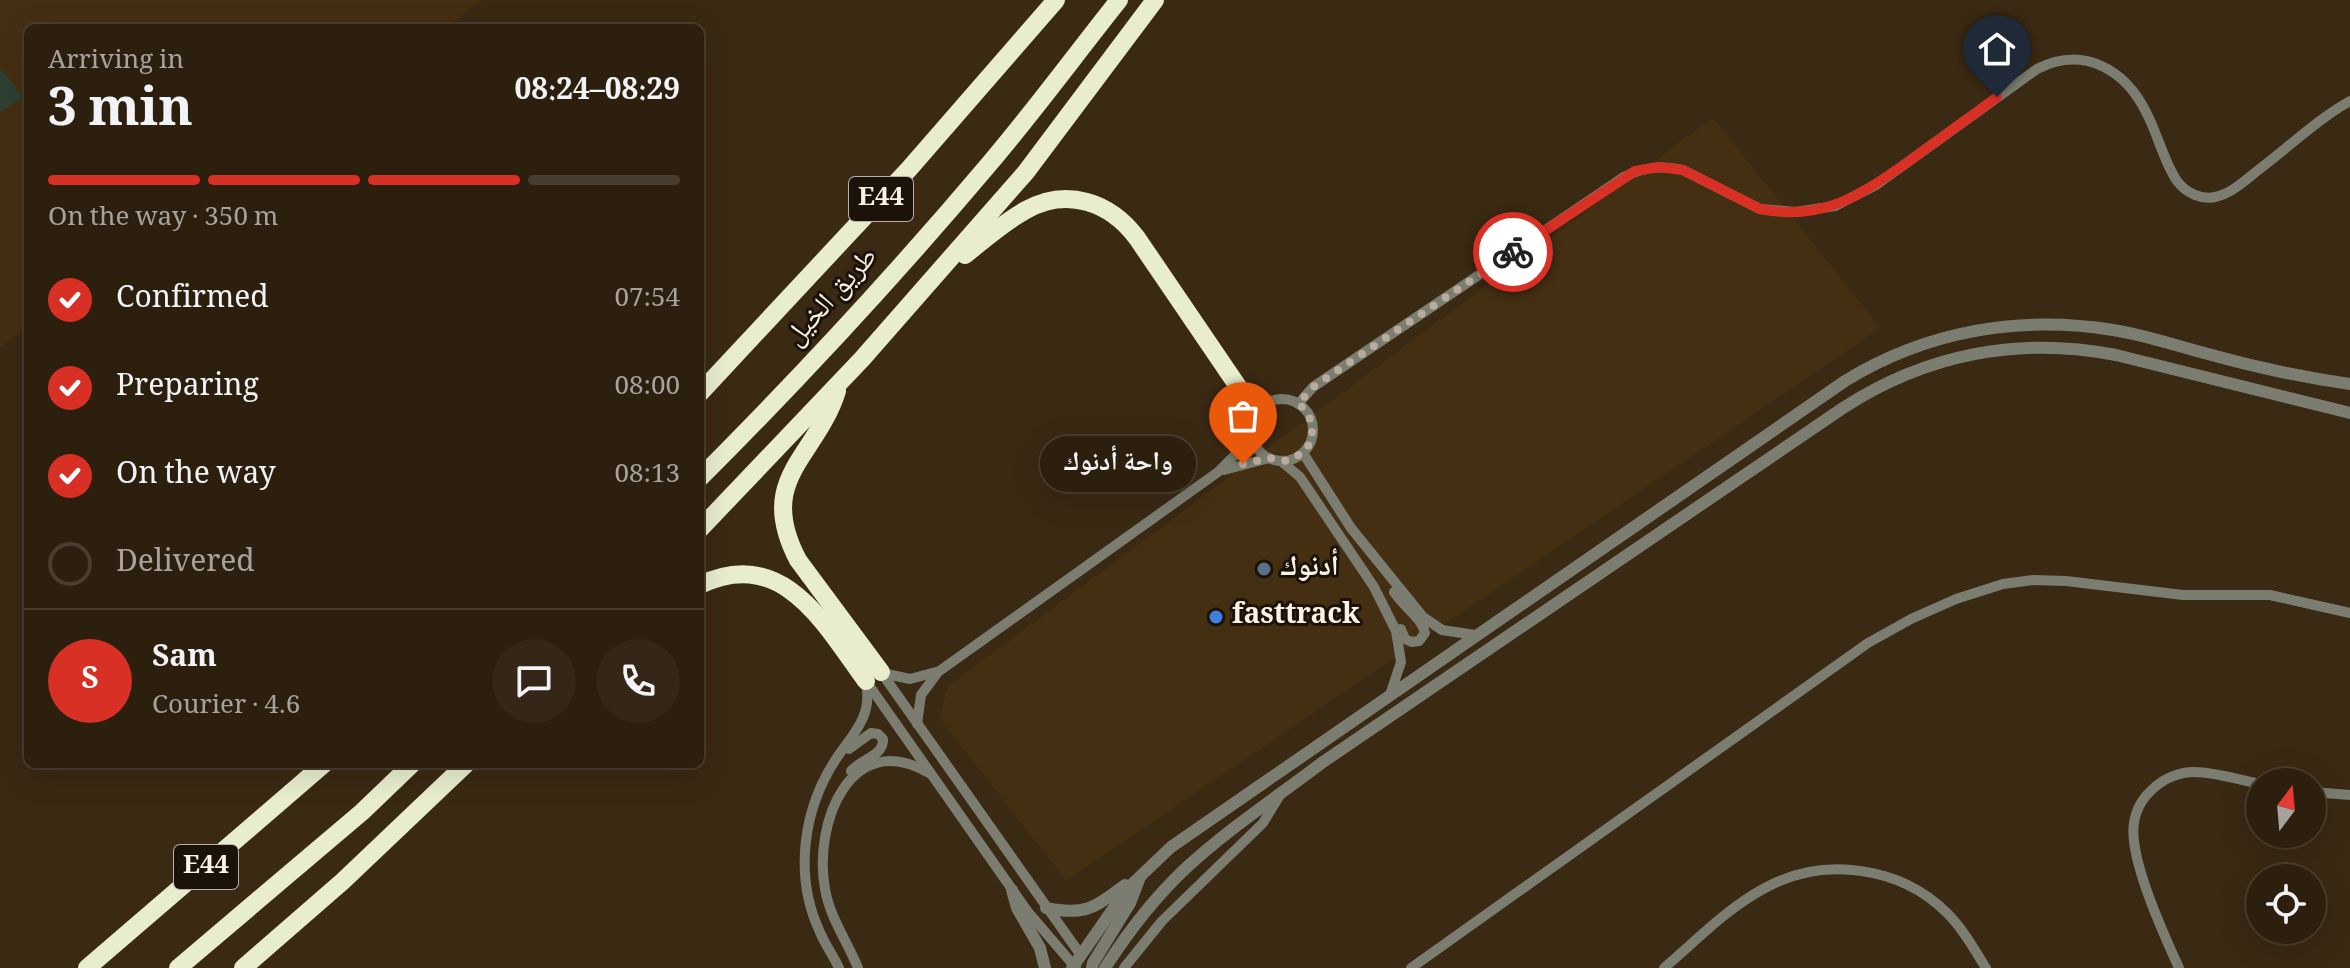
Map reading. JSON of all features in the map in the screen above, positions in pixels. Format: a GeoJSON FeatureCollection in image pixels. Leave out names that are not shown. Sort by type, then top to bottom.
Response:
{"type":"FeatureCollection","features":[{"type":"Feature","properties":{"kind":"highway","name":"طريق الخيل"},"geometry":{"type":"LineString","coordinates":[[704,389],[909,169],[1056,0]]}},
{"type":"Feature","properties":{"kind":"highway","name":"طريق الخيل"},"geometry":{"type":"LineString","coordinates":[[704,474],[781,396],[909,256],[991,162],[1119,0]]}},
{"type":"Feature","properties":{"kind":"highway"},"geometry":{"type":"LineString","coordinates":[[704,525],[839,383],[1026,172],[1155,0]]}},
{"type":"Feature","properties":{"kind":"highway"},"geometry":{"type":"LineString","coordinates":[[937,275],[1025,210],[1042,203],[1067,199],[1106,208],[1132,230],[1254,422]]}},
{"type":"Feature","properties":{"kind":"highway"},"geometry":{"type":"LineString","coordinates":[[839,383],[825,420],[790,474],[784,519],[798,560],[874,676]]}},
{"type":"Feature","properties":{"kind":"highway"},"geometry":{"type":"LineString","coordinates":[[704,583],[738,575],[761,577],[783,585],[810,606],[874,676]]}},
{"type":"Feature","properties":{"kind":"highway","name":"E44"},"geometry":{"type":"LineString","coordinates":[[87,968],[319,768]]}},
{"type":"Feature","properties":{"kind":"highway","name":"E44"},"geometry":{"type":"LineString","coordinates":[[178,968],[362,812],[408,768]]}},
{"type":"Feature","properties":{"kind":"highway"},"geometry":{"type":"LineString","coordinates":[[243,968],[343,881],[462,768]]}},
{"type":"Feature","properties":{"kind":"street"},"geometry":{"type":"LineString","coordinates":[[1298,404],[1313,387],[1358,356],[1614,184],[1647,168],[1683,170],[1760,209],[1820,210],[1863,193],[2037,69],[2055,61],[2075,58],[2103,65],[2126,82],[2148,115],[2179,184],[2194,195],[2213,197],[2232,189],[2350,101]]}},
{"type":"Feature","properties":{"kind":"street"},"geometry":{"type":"LineString","coordinates":[[1046,908],[1068,912],[1091,909],[1171,847],[1291,766],[1391,692],[1845,381],[1890,356],[1928,342],[1999,327],[2046,324],[2081,326],[2139,335],[2249,364],[2350,384]]}},
{"type":"Feature","properties":{"kind":"street"},"geometry":{"type":"LineString","coordinates":[[1105,968],[1135,924],[1184,870],[1221,838],[1323,762],[1843,408],[1879,386],[1917,369],[1957,356],[1998,349],[2037,346],[2077,348],[2350,413]]}},
{"type":"Feature","properties":{"kind":"street"},"geometry":{"type":"LineString","coordinates":[[917,724],[921,695],[938,672],[1218,472],[1237,453],[1266,404],[1279,400],[1298,404],[1305,409],[1312,423],[1312,440],[1303,453],[1293,459],[1275,459],[1218,472]]}},
{"type":"Feature","properties":{"kind":"street"},"geometry":{"type":"LineString","coordinates":[[1254,422],[1256,447],[1300,477],[1390,606],[1405,639],[1419,641],[1424,636],[1423,626],[1398,599],[1389,578]]}},
{"type":"Feature","properties":{"kind":"street"},"geometry":{"type":"LineString","coordinates":[[1303,453],[1342,515],[1389,578],[1435,627],[1475,635]]}},
{"type":"Feature","properties":{"kind":"street"},"geometry":{"type":"LineString","coordinates":[[1411,968],[1868,643],[1956,599],[2003,584],[2048,579],[2183,595],[2270,595],[2350,613]]}},
{"type":"Feature","properties":{"kind":"street"},"geometry":{"type":"LineString","coordinates":[[1374,587],[1401,647],[1400,670],[1391,692]]}},
{"type":"Feature","properties":{"kind":"street"},"geometry":{"type":"LineString","coordinates":[[874,676],[910,679],[938,672]]}},
{"type":"Feature","properties":{"kind":"street"},"geometry":{"type":"LineString","coordinates":[[874,676],[917,724],[1046,908],[1077,965]]}},
{"type":"Feature","properties":{"kind":"street"},"geometry":{"type":"LineString","coordinates":[[839,968],[809,901],[805,871],[806,842],[822,786],[835,760],[862,723],[874,676]]}},
{"type":"Feature","properties":{"kind":"street"},"geometry":{"type":"LineString","coordinates":[[874,676],[933,775],[1012,890],[1077,965]]}},
{"type":"Feature","properties":{"kind":"street"},"geometry":{"type":"LineString","coordinates":[[835,760],[871,733],[883,739],[882,750],[861,761],[849,772],[827,825],[823,846],[823,876],[834,919],[858,968]]}},
{"type":"Feature","properties":{"kind":"street"},"geometry":{"type":"LineString","coordinates":[[840,794],[857,773],[881,761],[908,762],[933,775]]}},
{"type":"Feature","properties":{"kind":"street"},"geometry":{"type":"LineString","coordinates":[[2179,968],[2159,922],[2136,852],[2133,833],[2137,811],[2158,784],[2181,773],[2207,773],[2246,781]]}},
{"type":"Feature","properties":{"kind":"street"},"geometry":{"type":"LineString","coordinates":[[2326,793],[2350,795]]}},
{"type":"Feature","properties":{"kind":"street"},"geometry":{"type":"LineString","coordinates":[[1124,968],[1162,921],[1263,823],[1280,795]]}},
{"type":"Feature","properties":{"kind":"street"},"geometry":{"type":"LineString","coordinates":[[1664,968],[1762,889],[1792,876],[1826,869],[1870,872],[1911,887],[1930,899],[1960,927],[1986,968]]}},
{"type":"Feature","properties":{"kind":"street"},"geometry":{"type":"LineString","coordinates":[[1077,965],[1140,873]]}},
{"type":"Feature","properties":{"kind":"street"},"geometry":{"type":"LineString","coordinates":[[1092,968],[1130,903],[1140,873]]}},
{"type":"Feature","properties":{"kind":"street"},"geometry":{"type":"LineString","coordinates":[[1012,890],[1017,908],[1040,948],[1045,968]]}},
{"type":"Feature","properties":{"kind":"shaded area"},"geometry":{"type":"Polygon","coordinates":[[[0,0],[483,0],[450,24],[24,24],[24,330],[0,348],[0,0]]]}},
{"type":"Feature","properties":{"kind":"shaded area"},"geometry":{"type":"Polygon","coordinates":[[[1713,117],[1881,328],[1066,881],[939,718],[948,686],[1713,117]]]}},
{"type":"Feature","properties":{"kind":"green space"},"geometry":{"type":"Polygon","coordinates":[[[0,68],[23,97],[0,112],[0,68]]]}},
{"type":"Feature","properties":{"kind":"way so far"},"geometry":{"type":"LineString","coordinates":[[1243,464],[1269,458],[1287,461],[1298,457],[1308,447],[1313,431],[1309,416],[1298,404],[1313,387],[1513,252]]}},
{"type":"Feature","properties":{"kind":"place","name":"واحة أدنوك"},"geometry":{"type":"Point","coordinates":[1243,464]}},
{"type":"Feature","properties":{"kind":"place","name":"أدنوك"},"geometry":{"type":"Point","coordinates":[1264,569]}},
{"type":"Feature","properties":{"kind":"place","name":"fasttrack"},"geometry":{"type":"Point","coordinates":[1216,617]}},
{"type":"Feature","properties":{"kind":"route"},"geometry":{"type":"LineString","coordinates":[[1513,252],[1624,177],[1647,168],[1683,170],[1760,209],[1808,212],[1835,206],[1863,193],[1997,97]]}}]}
